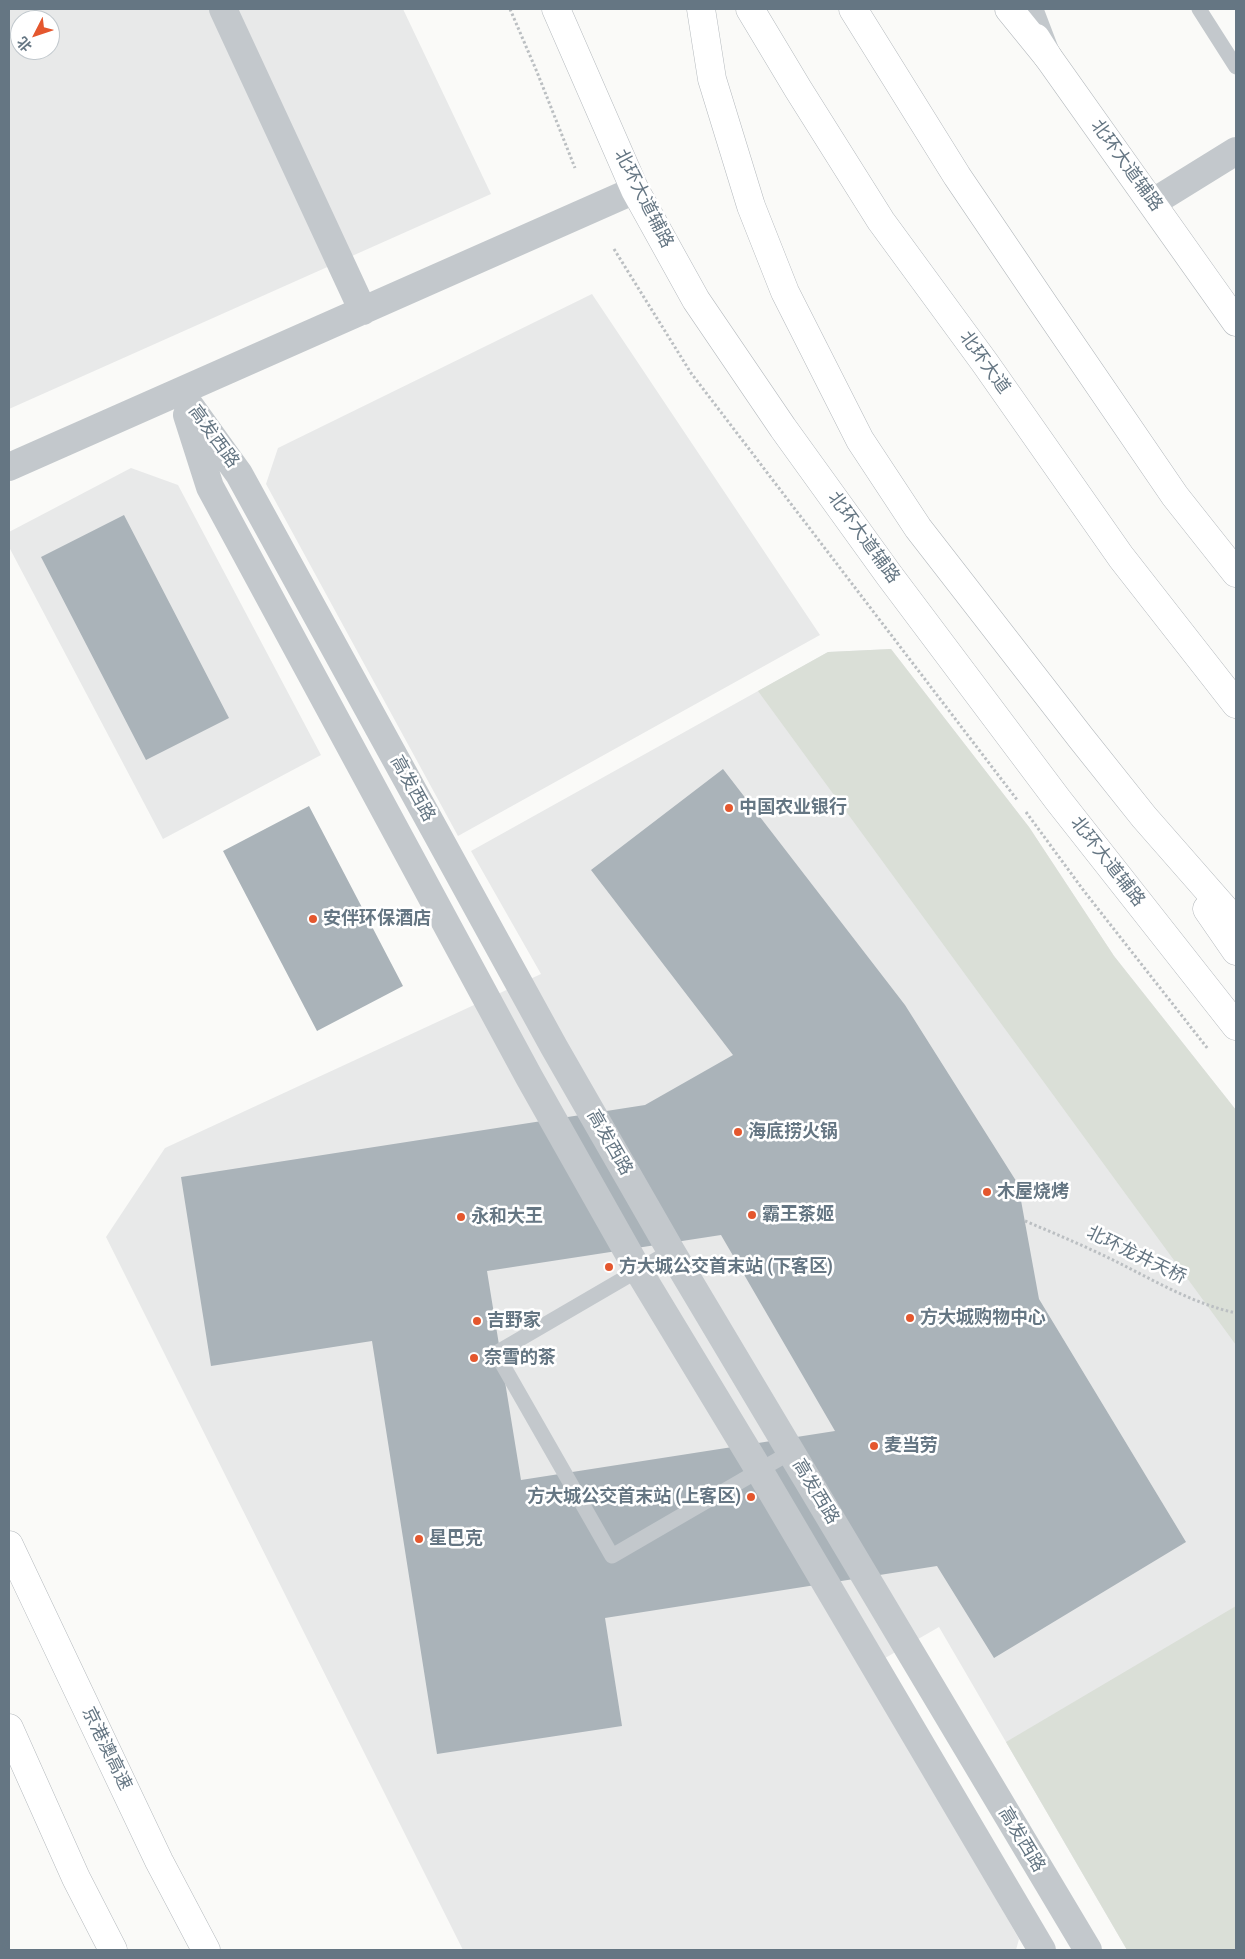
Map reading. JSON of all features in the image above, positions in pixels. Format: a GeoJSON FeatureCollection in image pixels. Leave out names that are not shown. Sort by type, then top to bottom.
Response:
{"type":"FeatureCollection","features":[{"type":"Feature","properties":{"kind":"main road","name":"北环大道辅路"},"geometry":{"type":"LineString","coordinates":[[556,9],[635,190],[696,300],[783,428],[889,575],[1058,800],[1236,1026]]}},
{"type":"Feature","properties":{"kind":"main road"},"geometry":{"type":"LineString","coordinates":[[701,9],[712,79],[751,206],[784,292],[860,440],[918,528],[1144,817],[1236,922]]}},
{"type":"Feature","properties":{"kind":"main road","name":"北环大道"},"geometry":{"type":"LineString","coordinates":[[750,9],[881,221],[1121,557],[1236,704]]}},
{"type":"Feature","properties":{"kind":"main road"},"geometry":{"type":"LineString","coordinates":[[853,9],[957,176],[1045,306],[1175,496],[1236,573]]}},
{"type":"Feature","properties":{"kind":"main road"},"geometry":{"type":"LineString","coordinates":[[1009,9],[1048,57]]}},
{"type":"Feature","properties":{"kind":"main road","name":"北环大道辅路"},"geometry":{"type":"LineString","coordinates":[[1018,9],[1048,57],[1236,322]]}},
{"type":"Feature","properties":{"kind":"main road"},"geometry":{"type":"LineString","coordinates":[[1144,817],[1236,951]]}},
{"type":"Feature","properties":{"kind":"main road","name":"京港澳高速"},"geometry":{"type":"LineString","coordinates":[[9,1545],[159,1861],[206,1950]]}},
{"type":"Feature","properties":{"kind":"main road"},"geometry":{"type":"LineString","coordinates":[[9,1728],[76,1878],[113,1950]]}},
{"type":"Feature","properties":{"kind":"street"},"geometry":{"type":"LineString","coordinates":[[223,9],[363,312]]}},
{"type":"Feature","properties":{"kind":"street"},"geometry":{"type":"LineString","coordinates":[[1029,9],[1048,57]]}},
{"type":"Feature","properties":{"kind":"street"},"geometry":{"type":"LineString","coordinates":[[1152,203],[1236,151]]}},
{"type":"Feature","properties":{"kind":"street"},"geometry":{"type":"LineString","coordinates":[[9,467],[363,312],[635,190]]}},
{"type":"Feature","properties":{"kind":"street","name":"高发西路"},"geometry":{"type":"LineString","coordinates":[[180,392],[240,474],[550,1038],[672,1251],[1088,1950]]}},
{"type":"Feature","properties":{"kind":"street","name":"高发西路"},"geometry":{"type":"LineString","coordinates":[[180,392],[210,488],[528,1077],[638,1270],[759,1470],[1042,1950]]}},
{"type":"Feature","properties":{"kind":"lane"},"geometry":{"type":"LineString","coordinates":[[1199,9],[1236,67]]}},
{"type":"Feature","properties":{"kind":"lane"},"geometry":{"type":"LineString","coordinates":[[672,1251],[496,1353],[612,1556],[791,1452]]}},
{"type":"Feature","properties":{"kind":"path"},"geometry":{"type":"LineString","coordinates":[[510,9],[537,72],[574,168]]}},
{"type":"Feature","properties":{"kind":"path"},"geometry":{"type":"LineString","coordinates":[[614,249],[691,373],[1022,806],[1084,891],[1208,1049]]}},
{"type":"Feature","properties":{"kind":"path","name":"北环龙井天桥"},"geometry":{"type":"LineString","coordinates":[[1025,1221],[1084,1245],[1176,1292],[1220,1309],[1236,1313]]}},
{"type":"Feature","properties":{"kind":"shaded area"},"geometry":{"type":"Polygon","coordinates":[[[9,9],[403,9],[491,194],[9,409],[9,9]]]}},
{"type":"Feature","properties":{"kind":"shaded area"},"geometry":{"type":"Polygon","coordinates":[[[592,294],[820,635],[458,836],[266,484],[278,448],[592,294]]]}},
{"type":"Feature","properties":{"kind":"shaded area"},"geometry":{"type":"Polygon","coordinates":[[[131,468],[178,485],[321,755],[163,839],[9,547],[9,532],[131,468]]]}},
{"type":"Feature","properties":{"kind":"shaded area"},"geometry":{"type":"Polygon","coordinates":[[[891,649],[1029,827],[1114,956],[1236,1110],[1236,1950],[1127,1950],[939,1627],[866,1669],[1019,1939],[1016,1950],[463,1950],[106,1237],[165,1148],[541,974],[471,851],[828,652],[891,649]]]}},
{"type":"Feature","properties":{"kind":"shaded area"},"geometry":{"type":"Polygon","coordinates":[[[891,649],[1029,827],[1114,956],[1236,1110],[1236,1345],[758,691],[828,652],[891,649]]]}},
{"type":"Feature","properties":{"kind":"shaded area"},"geometry":{"type":"Polygon","coordinates":[[[1236,1606],[1236,1950],[1127,1950],[1006,1742],[1236,1606]]]}},
{"type":"Feature","properties":{"kind":"building"},"geometry":{"type":"Polygon","coordinates":[[[124,515],[229,718],[146,760],[41,557],[124,515]]]}},
{"type":"Feature","properties":{"kind":"building"},"geometry":{"type":"Polygon","coordinates":[[[723,769],[905,1005],[1018,1184],[1039,1299],[1186,1542],[994,1658],[937,1566],[605,1618],[622,1726],[437,1754],[372,1341],[211,1366],[181,1177],[645,1105],[733,1055],[591,870],[723,769]],[[721,1235],[487,1271],[521,1480],[835,1431],[721,1235]]]}},
{"type":"Feature","properties":{"kind":"building","name":"安伴环保酒店"},"geometry":{"type":"Polygon","coordinates":[[[309,806],[403,986],[317,1031],[223,851],[309,806]]]}},
{"type":"Feature","properties":{"kind":"place","name":"中国农业银行"},"geometry":{"type":"Point","coordinates":[729,808]}},
{"type":"Feature","properties":{"kind":"place","name":"安伴环保酒店"},"geometry":{"type":"Point","coordinates":[313,919]}},
{"type":"Feature","properties":{"kind":"place","name":"海底捞火锅"},"geometry":{"type":"Point","coordinates":[738,1132]}},
{"type":"Feature","properties":{"kind":"place","name":"木屋烧烤"},"geometry":{"type":"Point","coordinates":[987,1192]}},
{"type":"Feature","properties":{"kind":"place","name":"霸王茶姬"},"geometry":{"type":"Point","coordinates":[752,1215]}},
{"type":"Feature","properties":{"kind":"place","name":"永和大王"},"geometry":{"type":"Point","coordinates":[461,1217]}},
{"type":"Feature","properties":{"kind":"place","name":"方大城公交首末站 (下客区)"},"geometry":{"type":"Point","coordinates":[609,1267]}},
{"type":"Feature","properties":{"kind":"place","name":"方大城购物中心"},"geometry":{"type":"Point","coordinates":[910,1318]}},
{"type":"Feature","properties":{"kind":"place","name":"吉野家"},"geometry":{"type":"Point","coordinates":[477,1321]}},
{"type":"Feature","properties":{"kind":"place","name":"奈雪的茶"},"geometry":{"type":"Point","coordinates":[474,1358]}},
{"type":"Feature","properties":{"kind":"place","name":"麦当劳"},"geometry":{"type":"Point","coordinates":[874,1446]}},
{"type":"Feature","properties":{"kind":"place","name":"方大城公交首末站 (上客区)"},"geometry":{"type":"Point","coordinates":[751,1497]}},
{"type":"Feature","properties":{"kind":"place","name":"星巴克"},"geometry":{"type":"Point","coordinates":[419,1539]}}]}
